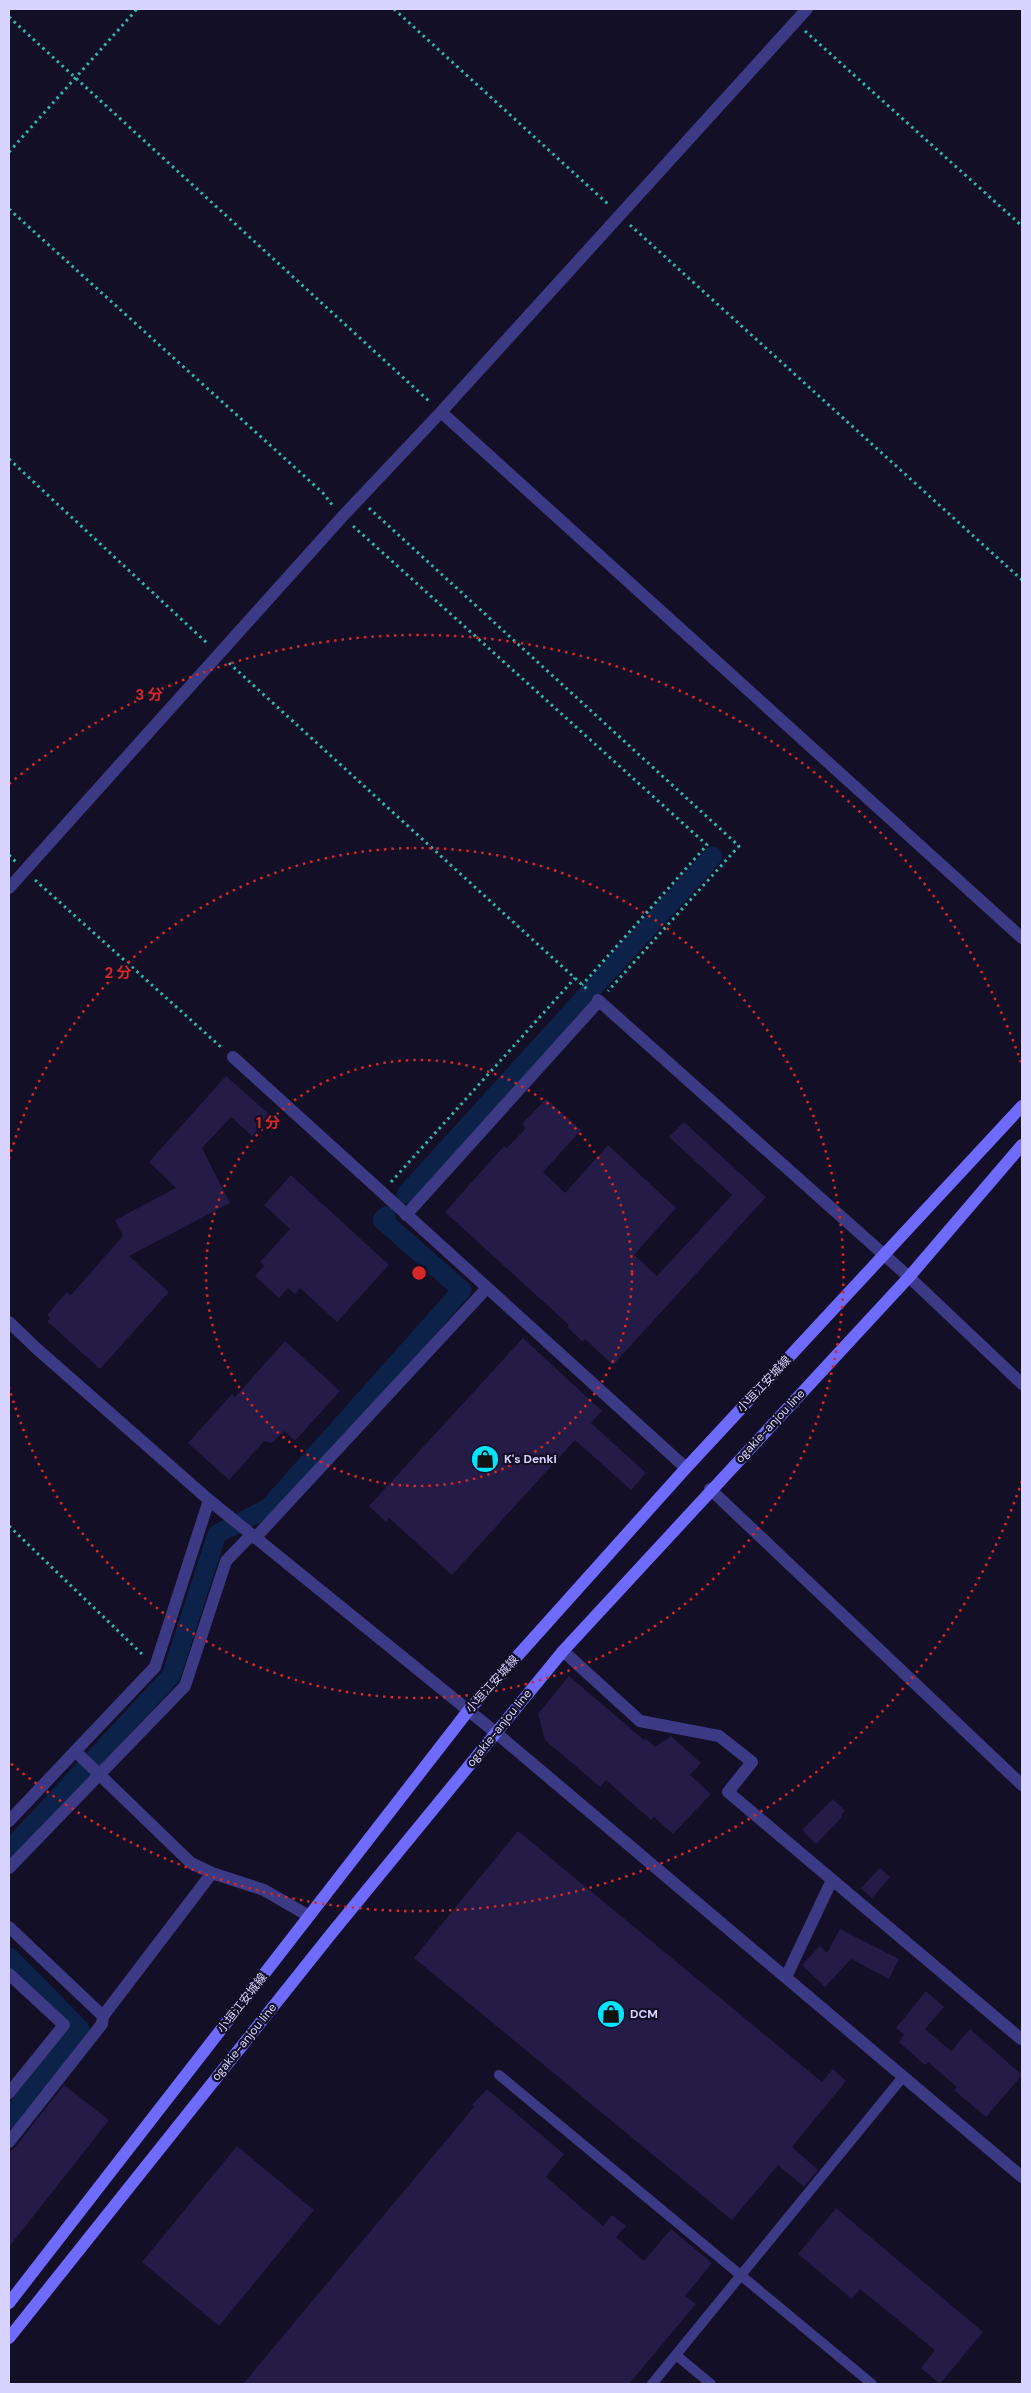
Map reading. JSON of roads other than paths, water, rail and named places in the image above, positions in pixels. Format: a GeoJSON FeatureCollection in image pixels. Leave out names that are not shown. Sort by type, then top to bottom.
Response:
{"type":"FeatureCollection","features":[{"type":"Feature","properties":{"kind":"main road","name":"小垣江安城線"},"geometry":{"type":"LineString","coordinates":[[9,2303],[468,1711],[686,1468],[1022,1106]]}},
{"type":"Feature","properties":{"kind":"main road","name":"ogakie-anjou line"},"geometry":{"type":"LineString","coordinates":[[9,2338],[319,1949],[562,1651],[909,1277],[1022,1144]]}},
{"type":"Feature","properties":{"kind":"street"},"geometry":{"type":"LineString","coordinates":[[9,888],[342,517],[441,412],[618,214],[807,9]]}},
{"type":"Feature","properties":{"kind":"street"},"geometry":{"type":"LineString","coordinates":[[441,412],[1022,938]]}},
{"type":"Feature","properties":{"kind":"street"},"geometry":{"type":"LineString","coordinates":[[406,1215],[599,1000],[885,1255],[1022,1384]]}},
{"type":"Feature","properties":{"kind":"street"},"geometry":{"type":"LineString","coordinates":[[233,1057],[486,1289],[686,1468]]}},
{"type":"Feature","properties":{"kind":"street"},"geometry":{"type":"LineString","coordinates":[[9,1868],[186,1686],[226,1561],[252,1536],[486,1289]]}},
{"type":"Feature","properties":{"kind":"street"},"geometry":{"type":"LineString","coordinates":[[9,1322],[210,1501],[495,1732],[786,1977],[902,2078],[1022,2177]]}},
{"type":"Feature","properties":{"kind":"street"},"geometry":{"type":"LineString","coordinates":[[710,1490],[1022,1786]]}},
{"type":"Feature","properties":{"kind":"street"},"geometry":{"type":"LineString","coordinates":[[9,1821],[155,1667],[210,1501]]}},
{"type":"Feature","properties":{"kind":"street"},"geometry":{"type":"LineString","coordinates":[[562,1651],[640,1721],[718,1736],[752,1762],[728,1792],[1022,2038]]}},
{"type":"Feature","properties":{"kind":"street"},"geometry":{"type":"LineString","coordinates":[[76,1752],[192,1863],[212,1873],[264,1890],[309,1916]]}},
{"type":"Feature","properties":{"kind":"street"},"geometry":{"type":"LineString","coordinates":[[9,2142],[102,2024],[103,2016],[212,1873]]}},
{"type":"Feature","properties":{"kind":"street"},"geometry":{"type":"LineString","coordinates":[[786,1977],[832,1880]]}},
{"type":"Feature","properties":{"kind":"street"},"geometry":{"type":"LineString","coordinates":[[9,1927],[103,2016]]}},
{"type":"Feature","properties":{"kind":"street"},"geometry":{"type":"LineString","coordinates":[[9,1974],[64,2025],[9,2093]]}},
{"type":"Feature","properties":{"kind":"lane"},"geometry":{"type":"LineString","coordinates":[[499,2075],[872,2384]]}},
{"type":"Feature","properties":{"kind":"lane"},"geometry":{"type":"LineString","coordinates":[[652,2384],[743,2276],[902,2078]]}},
{"type":"Feature","properties":{"kind":"lane"},"geometry":{"type":"LineString","coordinates":[[676,2356],[710,2384]]}},
{"type":"Feature","properties":{"kind":"waterway"},"geometry":{"type":"LineString","coordinates":[[406,1194],[713,856]]}},
{"type":"Feature","properties":{"kind":"waterway"},"geometry":{"type":"LineString","coordinates":[[9,1850],[171,1676],[217,1534],[268,1508],[462,1290],[382,1220],[386,1216]]}},
{"type":"Feature","properties":{"kind":"waterway"},"geometry":{"type":"LineString","coordinates":[[9,1957],[80,2029],[9,2119]]}},
{"type":"Feature","properties":{"kind":"place","name":"K's Denki"},"geometry":{"type":"Point","coordinates":[485,1459]}},
{"type":"Feature","properties":{"kind":"place","name":"DCM"},"geometry":{"type":"Point","coordinates":[611,2014]}}]}
